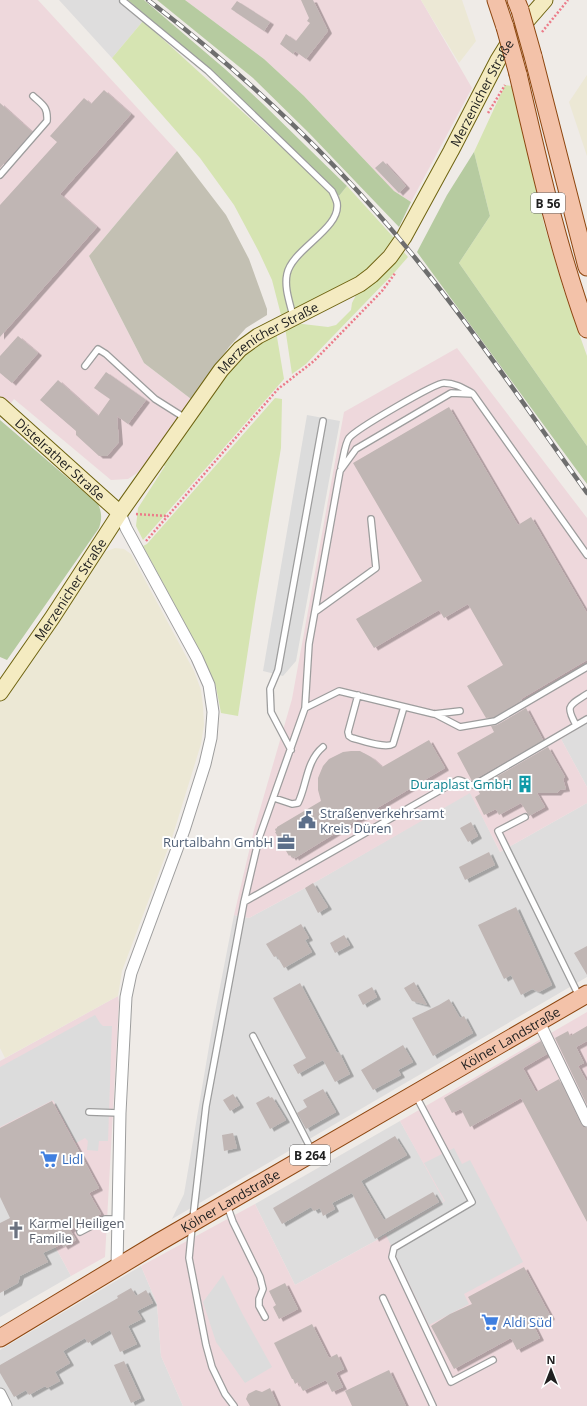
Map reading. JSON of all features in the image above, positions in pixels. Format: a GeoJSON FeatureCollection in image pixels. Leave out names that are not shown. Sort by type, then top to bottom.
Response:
{"type":"FeatureCollection","features":[{"type":"Feature","properties":{"kind":"main road","name":"B 56"},"geometry":{"type":"LineString","coordinates":[[496,0],[518,74],[554,227],[587,329]]}},
{"type":"Feature","properties":{"kind":"main road","name":"B 56"},"geometry":{"type":"LineString","coordinates":[[518,5],[533,56],[587,267]]}},
{"type":"Feature","properties":{"kind":"main road","name":"Kölner Landstraße"},"geometry":{"type":"LineString","coordinates":[[0,1338],[226,1203],[584,996]]}},
{"type":"Feature","properties":{"kind":"street","name":"Merzenicher Straße"},"geometry":{"type":"LineString","coordinates":[[0,693],[52,618],[120,513],[221,370],[240,349],[258,336],[360,284],[372,275],[390,257],[404,237],[421,207],[498,60],[511,39],[545,0]]}},
{"type":"Feature","properties":{"kind":"street","name":"Distelrather Straße"},"geometry":{"type":"LineString","coordinates":[[0,405],[120,513]]}},
{"type":"Feature","properties":{"kind":"street"},"geometry":{"type":"LineString","coordinates":[[117,1267],[120,1113],[126,997],[131,973],[184,830],[205,764],[211,738],[213,712],[209,685],[126,528],[120,513]]}},
{"type":"Feature","properties":{"kind":"street"},"geometry":{"type":"LineString","coordinates":[[539,1022],[587,1120]]}},
{"type":"Feature","properties":{"kind":"street"},"geometry":{"type":"LineString","coordinates":[[0,1394],[6,1406]]}},
{"type":"Feature","properties":{"kind":"lane"},"geometry":{"type":"LineString","coordinates":[[123,1],[208,71],[332,191],[337,202],[337,210],[334,218],[318,237],[293,260],[287,274],[287,291],[294,317]]}},
{"type":"Feature","properties":{"kind":"lane"},"geometry":{"type":"LineString","coordinates":[[0,176],[47,121],[46,108],[33,96]]}},
{"type":"Feature","properties":{"kind":"lane"},"geometry":{"type":"LineString","coordinates":[[86,366],[98,350],[106,354],[155,399],[187,419]]}},
{"type":"Feature","properties":{"kind":"lane"},"geometry":{"type":"LineString","coordinates":[[234,1406],[225,1394],[212,1367],[206,1345],[188,1258],[192,1223],[206,1106],[244,902],[259,838],[305,708],[309,644],[340,471],[348,439],[358,430],[442,382],[458,385],[474,394],[587,555]]}},
{"type":"Feature","properties":{"kind":"lane"},"geometry":{"type":"LineString","coordinates":[[340,471],[356,449],[452,393],[474,394]]}},
{"type":"Feature","properties":{"kind":"lane"},"geometry":{"type":"LineString","coordinates":[[291,750],[272,712],[270,689],[278,670],[323,421]]}},
{"type":"Feature","properties":{"kind":"lane"},"geometry":{"type":"LineString","coordinates":[[315,612],[376,568],[371,519]]}},
{"type":"Feature","properties":{"kind":"lane"},"geometry":{"type":"LineString","coordinates":[[305,708],[338,691],[434,714],[460,727],[495,721],[587,667]]}},
{"type":"Feature","properties":{"kind":"lane"},"geometry":{"type":"LineString","coordinates":[[576,726],[570,714],[570,707],[573,703],[587,694]]}},
{"type":"Feature","properties":{"kind":"lane"},"geometry":{"type":"LineString","coordinates":[[358,695],[348,732],[349,736],[352,738],[383,746],[390,746],[393,744],[404,707]]}},
{"type":"Feature","properties":{"kind":"lane"},"geometry":{"type":"LineString","coordinates":[[434,714],[460,711]]}},
{"type":"Feature","properties":{"kind":"lane"},"geometry":{"type":"LineString","coordinates":[[244,902],[458,780],[474,785],[587,719]]}},
{"type":"Feature","properties":{"kind":"lane"},"geometry":{"type":"LineString","coordinates":[[274,798],[292,804],[298,803],[315,756],[323,747]]}},
{"type":"Feature","properties":{"kind":"lane"},"geometry":{"type":"LineString","coordinates":[[525,816],[498,831],[584,996]]}},
{"type":"Feature","properties":{"kind":"lane"},"geometry":{"type":"LineString","coordinates":[[253,1036],[313,1153]]}},
{"type":"Feature","properties":{"kind":"lane"},"geometry":{"type":"LineString","coordinates":[[415,1094],[472,1202],[394,1248],[392,1257],[451,1382],[493,1360]]}},
{"type":"Feature","properties":{"kind":"lane"},"geometry":{"type":"LineString","coordinates":[[89,1112],[120,1113]]}},
{"type":"Feature","properties":{"kind":"lane"},"geometry":{"type":"LineString","coordinates":[[226,1203],[233,1222],[260,1277],[263,1289],[259,1299],[259,1306],[265,1317]]}},
{"type":"Feature","properties":{"kind":"lane"},"geometry":{"type":"LineString","coordinates":[[80,1232],[105,1219],[118,1219]]}},
{"type":"Feature","properties":{"kind":"lane"},"geometry":{"type":"LineString","coordinates":[[383,1298],[433,1406]]}},
{"type":"Feature","properties":{"kind":"path"},"geometry":{"type":"LineString","coordinates":[[120,513],[168,516],[138,550]]}},
{"type":"Feature","properties":{"kind":"shaded area"},"geometry":{"type":"Polygon","coordinates":[[[0,0],[38,0],[177,151],[89,256],[144,363],[191,399],[156,451],[137,473],[128,479],[111,480],[14,399],[0,418],[0,0]]]}},
{"type":"Feature","properties":{"kind":"shaded area"},"geometry":{"type":"Polygon","coordinates":[[[59,0],[128,0],[149,17],[143,21],[112,58],[59,0]]]}},
{"type":"Feature","properties":{"kind":"shaded area"},"geometry":{"type":"Polygon","coordinates":[[[185,0],[421,0],[472,88],[411,202],[394,191],[304,96],[264,59],[185,0]]]}},
{"type":"Feature","properties":{"kind":"shaded area"},"geometry":{"type":"Polygon","coordinates":[[[421,0],[462,0],[476,41],[459,63],[421,0]]]}},
{"type":"Feature","properties":{"kind":"shaded area"},"geometry":{"type":"Polygon","coordinates":[[[587,75],[587,156],[569,102],[587,75]]]}},
{"type":"Feature","properties":{"kind":"shaded area"},"geometry":{"type":"Polygon","coordinates":[[[177,151],[226,215],[249,259],[267,309],[267,315],[246,328],[229,347],[191,399],[144,363],[89,256],[177,151]]]}},
{"type":"Feature","properties":{"kind":"shaded area"},"geometry":{"type":"Polygon","coordinates":[[[457,348],[587,518],[587,723],[561,739],[587,787],[587,803],[500,852],[470,793],[305,888],[249,918],[234,915],[254,830],[292,699],[344,412],[457,348]]]}},
{"type":"Feature","properties":{"kind":"shaded area"},"geometry":{"type":"Polygon","coordinates":[[[307,415],[340,421],[296,661],[283,676],[263,671],[307,415]]]}},
{"type":"Feature","properties":{"kind":"shaded area"},"geometry":{"type":"Polygon","coordinates":[[[115,548],[124,549],[131,554],[194,671],[201,690],[203,706],[204,725],[201,744],[172,838],[122,971],[118,996],[5,1058],[0,1048],[0,702],[101,556],[107,551],[115,548]]]}},
{"type":"Feature","properties":{"kind":"shaded area"},"geometry":{"type":"Polygon","coordinates":[[[587,723],[587,787],[561,739],[587,723]]]}},
{"type":"Feature","properties":{"kind":"shaded area"},"geometry":{"type":"Polygon","coordinates":[[[470,792],[500,852],[587,803],[587,977],[172,1219],[184,1194],[213,1023],[234,915],[249,918],[305,888],[470,792]]]}},
{"type":"Feature","properties":{"kind":"shaded area"},"geometry":{"type":"Polygon","coordinates":[[[118,996],[119,1002],[105,1257],[71,1276],[0,1144],[0,1061],[118,996]]]}},
{"type":"Feature","properties":{"kind":"shaded area"},"geometry":{"type":"Polygon","coordinates":[[[587,1012],[587,1406],[183,1406],[161,1356],[157,1304],[141,1266],[255,1204],[295,1285],[377,1240],[444,1201],[400,1121],[587,1012]]]}},
{"type":"Feature","properties":{"kind":"shaded area"},"geometry":{"type":"Polygon","coordinates":[[[95,1015],[103,1026],[112,1026],[108,1141],[99,1141],[98,1151],[87,1150],[88,1141],[85,1138],[76,1143],[53,1100],[0,1127],[0,1067],[95,1015]]]}},
{"type":"Feature","properties":{"kind":"shaded area"},"geometry":{"type":"Polygon","coordinates":[[[400,1121],[445,1201],[295,1285],[255,1204],[400,1121]]]}},
{"type":"Feature","properties":{"kind":"shaded area"},"geometry":{"type":"Polygon","coordinates":[[[0,1144],[71,1276],[0,1317],[0,1144]]]}},
{"type":"Feature","properties":{"kind":"shaded area"},"geometry":{"type":"Polygon","coordinates":[[[454,1148],[462,1164],[470,1160],[523,1262],[464,1294],[469,1304],[429,1325],[386,1235],[445,1201],[424,1163],[454,1148]]]}},
{"type":"Feature","properties":{"kind":"shaded area"},"geometry":{"type":"Polygon","coordinates":[[[141,1266],[157,1304],[161,1356],[183,1406],[0,1406],[0,1350],[141,1266]]]}},
{"type":"Feature","properties":{"kind":"shaded area"},"geometry":{"type":"Polygon","coordinates":[[[223,1275],[272,1367],[245,1383],[216,1342],[203,1302],[223,1275]]]}},
{"type":"Feature","properties":{"kind":"green space"},"geometry":{"type":"Polygon","coordinates":[[[128,0],[144,0],[225,69],[263,104],[347,186],[339,196],[248,105],[128,0]]]}},
{"type":"Feature","properties":{"kind":"green space"},"geometry":{"type":"Polygon","coordinates":[[[157,0],[185,0],[264,59],[304,96],[394,191],[411,202],[399,227],[309,133],[253,78],[157,0]]]}},
{"type":"Feature","properties":{"kind":"green space"},"geometry":{"type":"Polygon","coordinates":[[[143,21],[336,197],[331,218],[298,253],[299,259],[336,217],[339,196],[347,186],[395,239],[359,277],[281,315],[272,280],[234,205],[200,158],[112,58],[143,21]]]}},
{"type":"Feature","properties":{"kind":"green space"},"geometry":{"type":"Polygon","coordinates":[[[505,85],[512,86],[544,224],[564,291],[587,356],[587,446],[459,263],[490,216],[474,152],[505,85]]]}},
{"type":"Feature","properties":{"kind":"green space"},"geometry":{"type":"Polygon","coordinates":[[[474,152],[490,216],[459,263],[587,446],[587,484],[417,252],[447,195],[474,152]]]}},
{"type":"Feature","properties":{"kind":"green space"},"geometry":{"type":"Polygon","coordinates":[[[403,251],[408,257],[394,273],[306,364],[292,374],[285,327],[294,323],[328,327],[336,325],[351,310],[352,303],[356,295],[392,265],[403,251]]]}},
{"type":"Feature","properties":{"kind":"green space"},"geometry":{"type":"Polygon","coordinates":[[[276,331],[284,379],[143,540],[136,526],[138,508],[165,466],[162,465],[236,362],[255,343],[276,331]]]}},
{"type":"Feature","properties":{"kind":"green space"},"geometry":{"type":"Polygon","coordinates":[[[275,398],[282,399],[281,448],[238,716],[221,713],[216,687],[195,642],[143,546],[147,544],[275,398]]]}},
{"type":"Feature","properties":{"kind":"green space"},"geometry":{"type":"Polygon","coordinates":[[[0,420],[98,504],[101,516],[99,528],[7,660],[0,657],[0,420]]]}},
{"type":"Feature","properties":{"kind":"building"},"geometry":{"type":"Polygon","coordinates":[[[301,0],[313,0],[328,31],[306,59],[295,51],[293,54],[280,44],[286,34],[296,41],[310,23],[307,21],[309,18],[301,0]]]}},
{"type":"Feature","properties":{"kind":"building"},"geometry":{"type":"Polygon","coordinates":[[[237,1],[270,22],[264,31],[231,9],[237,1]]]}},
{"type":"Feature","properties":{"kind":"building"},"geometry":{"type":"Polygon","coordinates":[[[104,90],[131,114],[60,194],[97,227],[0,337],[0,205],[57,142],[50,136],[84,98],[91,104],[104,90]]]}},
{"type":"Feature","properties":{"kind":"building"},"geometry":{"type":"Polygon","coordinates":[[[0,103],[32,132],[0,168],[0,103]]]}},
{"type":"Feature","properties":{"kind":"building"},"geometry":{"type":"Polygon","coordinates":[[[383,161],[406,186],[399,193],[375,168],[383,161]]]}},
{"type":"Feature","properties":{"kind":"building"},"geometry":{"type":"Polygon","coordinates":[[[18,336],[38,353],[12,383],[0,373],[0,356],[18,336]]]}},
{"type":"Feature","properties":{"kind":"building"},"geometry":{"type":"Polygon","coordinates":[[[106,372],[146,400],[128,424],[117,416],[119,442],[107,456],[99,456],[76,435],[76,431],[40,400],[58,380],[98,416],[110,399],[94,388],[106,372]]]}},
{"type":"Feature","properties":{"kind":"building"},"geometry":{"type":"Polygon","coordinates":[[[449,407],[518,525],[531,517],[587,613],[587,660],[521,699],[522,700],[494,717],[486,718],[467,686],[503,665],[468,604],[444,618],[439,610],[374,648],[356,619],[422,581],[353,463],[449,407]]]}},
{"type":"Feature","properties":{"kind":"building"},"geometry":{"type":"Polygon","coordinates":[[[526,708],[543,740],[472,781],[457,753],[494,732],[491,726],[497,725],[526,708]]]}},
{"type":"Feature","properties":{"kind":"building"},"geometry":{"type":"Polygon","coordinates":[[[429,740],[445,768],[379,807],[371,814],[357,820],[295,858],[294,856],[292,858],[290,855],[289,856],[275,832],[275,829],[321,801],[318,790],[318,778],[323,766],[329,759],[343,752],[360,751],[371,757],[382,767],[429,740]]]}},
{"type":"Feature","properties":{"kind":"building","name":"Duraplast GmbH"},"geometry":{"type":"Polygon","coordinates":[[[548,747],[565,777],[563,779],[566,789],[560,790],[557,793],[537,793],[545,807],[529,816],[521,803],[499,815],[496,809],[484,815],[475,797],[480,794],[477,788],[548,747]]]}},
{"type":"Feature","properties":{"kind":"building"},"geometry":{"type":"Polygon","coordinates":[[[471,822],[478,836],[468,842],[460,828],[471,822]]]}},
{"type":"Feature","properties":{"kind":"building"},"geometry":{"type":"Polygon","coordinates":[[[489,852],[495,865],[465,880],[459,867],[489,852]]]}},
{"type":"Feature","properties":{"kind":"building"},"geometry":{"type":"Polygon","coordinates":[[[313,883],[328,907],[318,913],[305,888],[313,883]]]}},
{"type":"Feature","properties":{"kind":"building"},"geometry":{"type":"Polygon","coordinates":[[[516,907],[552,985],[539,992],[532,989],[521,995],[511,975],[504,979],[478,925],[516,907]]]}},
{"type":"Feature","properties":{"kind":"building"},"geometry":{"type":"Polygon","coordinates":[[[301,924],[309,938],[305,940],[312,952],[284,968],[277,956],[274,957],[266,944],[301,924]]]}},
{"type":"Feature","properties":{"kind":"building"},"geometry":{"type":"Polygon","coordinates":[[[344,935],[350,945],[335,953],[330,943],[344,935]]]}},
{"type":"Feature","properties":{"kind":"building"},"geometry":{"type":"Polygon","coordinates":[[[587,946],[587,975],[574,953],[587,946]]]}},
{"type":"Feature","properties":{"kind":"building"},"geometry":{"type":"Polygon","coordinates":[[[414,982],[427,1005],[412,1001],[404,988],[414,982]]]}},
{"type":"Feature","properties":{"kind":"building"},"geometry":{"type":"Polygon","coordinates":[[[300,983],[337,1053],[339,1052],[350,1074],[335,1082],[323,1060],[298,1074],[293,1065],[306,1058],[273,998],[300,983]]]}},
{"type":"Feature","properties":{"kind":"building"},"geometry":{"type":"Polygon","coordinates":[[[372,987],[377,997],[363,1005],[358,995],[372,987]]]}},
{"type":"Feature","properties":{"kind":"building"},"geometry":{"type":"Polygon","coordinates":[[[449,999],[460,1018],[464,1016],[473,1033],[433,1056],[412,1018],[449,999]]]}},
{"type":"Feature","properties":{"kind":"building"},"geometry":{"type":"Polygon","coordinates":[[[587,1026],[587,1041],[576,1047],[584,1063],[578,1066],[587,1082],[587,1105],[555,1038],[568,1031],[570,1036],[587,1026]]]}},
{"type":"Feature","properties":{"kind":"building"},"geometry":{"type":"Polygon","coordinates":[[[541,1041],[547,1054],[523,1068],[536,1092],[559,1079],[581,1124],[583,1127],[587,1128],[587,1222],[521,1098],[470,1127],[461,1109],[452,1113],[444,1098],[541,1041]]]}},
{"type":"Feature","properties":{"kind":"building"},"geometry":{"type":"Polygon","coordinates":[[[403,1045],[413,1062],[398,1070],[401,1075],[373,1090],[361,1070],[403,1045]]]}},
{"type":"Feature","properties":{"kind":"building"},"geometry":{"type":"Polygon","coordinates":[[[323,1089],[336,1112],[306,1129],[297,1113],[307,1107],[303,1100],[323,1089]]]}},
{"type":"Feature","properties":{"kind":"building"},"geometry":{"type":"Polygon","coordinates":[[[233,1094],[240,1105],[230,1111],[223,1100],[233,1094]]]}},
{"type":"Feature","properties":{"kind":"building"},"geometry":{"type":"Polygon","coordinates":[[[269,1096],[270,1098],[272,1097],[286,1120],[270,1129],[256,1103],[269,1096]]]}},
{"type":"Feature","properties":{"kind":"building"},"geometry":{"type":"Polygon","coordinates":[[[52,1101],[99,1188],[89,1193],[101,1214],[70,1230],[76,1240],[64,1247],[62,1244],[43,1253],[48,1262],[20,1276],[18,1283],[0,1293],[0,1223],[10,1218],[0,1197],[0,1128],[52,1101]]]}},
{"type":"Feature","properties":{"kind":"building"},"geometry":{"type":"Polygon","coordinates":[[[233,1133],[237,1148],[224,1151],[222,1135],[233,1133]]]}},
{"type":"Feature","properties":{"kind":"building"},"geometry":{"type":"Polygon","coordinates":[[[395,1136],[407,1155],[361,1181],[384,1220],[433,1192],[439,1202],[375,1239],[352,1193],[332,1203],[335,1209],[323,1216],[320,1208],[314,1211],[311,1207],[282,1224],[273,1208],[395,1136]]]}},
{"type":"Feature","properties":{"kind":"building","name":"Aldi Süd"},"geometry":{"type":"Polygon","coordinates":[[[524,1267],[551,1317],[534,1326],[540,1338],[517,1350],[511,1338],[454,1369],[431,1326],[450,1314],[472,1304],[468,1297],[524,1267]]]}},
{"type":"Feature","properties":{"kind":"building"},"geometry":{"type":"Polygon","coordinates":[[[285,1283],[298,1309],[279,1319],[273,1307],[276,1305],[269,1291],[285,1283]]]}},
{"type":"Feature","properties":{"kind":"building"},"geometry":{"type":"Polygon","coordinates":[[[131,1288],[136,1296],[146,1290],[153,1303],[137,1311],[142,1319],[128,1326],[137,1344],[120,1352],[110,1330],[88,1343],[85,1338],[63,1351],[70,1363],[55,1372],[60,1381],[47,1388],[45,1386],[29,1395],[26,1390],[14,1397],[0,1373],[0,1365],[118,1298],[117,1296],[131,1288]]]}},
{"type":"Feature","properties":{"kind":"building"},"geometry":{"type":"Polygon","coordinates":[[[312,1324],[329,1358],[337,1354],[344,1369],[336,1373],[343,1387],[332,1392],[326,1380],[303,1391],[298,1382],[295,1384],[274,1343],[312,1324]]]}},
{"type":"Feature","properties":{"kind":"building"},"geometry":{"type":"Polygon","coordinates":[[[124,1361],[141,1398],[131,1403],[114,1365],[124,1361]]]}},
{"type":"Feature","properties":{"kind":"building"},"geometry":{"type":"Polygon","coordinates":[[[389,1370],[406,1406],[352,1406],[345,1391],[389,1370]]]}},
{"type":"Feature","properties":{"kind":"building"},"geometry":{"type":"Polygon","coordinates":[[[270,1388],[278,1406],[250,1406],[246,1399],[248,1394],[256,1390],[262,1392],[270,1388]]]}},
{"type":"Feature","properties":{"kind":"railway"},"geometry":{"type":"LineString","coordinates":[[148,0],[185,29],[256,90],[323,154],[355,188],[439,287],[587,493]]}},
{"type":"Feature","properties":{"kind":"place","name":"Duraplast GmbH"},"geometry":{"type":"Point","coordinates":[525,784]}},
{"type":"Feature","properties":{"kind":"place","name":"Straßenverkehrsamt Kreis Düren"},"geometry":{"type":"Point","coordinates":[307,820]}},
{"type":"Feature","properties":{"kind":"place","name":"Rurtalbahn GmbH"},"geometry":{"type":"Point","coordinates":[286,842]}},
{"type":"Feature","properties":{"kind":"place","name":"Lidl"},"geometry":{"type":"Point","coordinates":[49,1159]}},
{"type":"Feature","properties":{"kind":"place","name":"Karmel Heiligen Familie"},"geometry":{"type":"Point","coordinates":[16,1230]}},
{"type":"Feature","properties":{"kind":"place","name":"Aldi Süd"},"geometry":{"type":"Point","coordinates":[490,1322]}}]}
